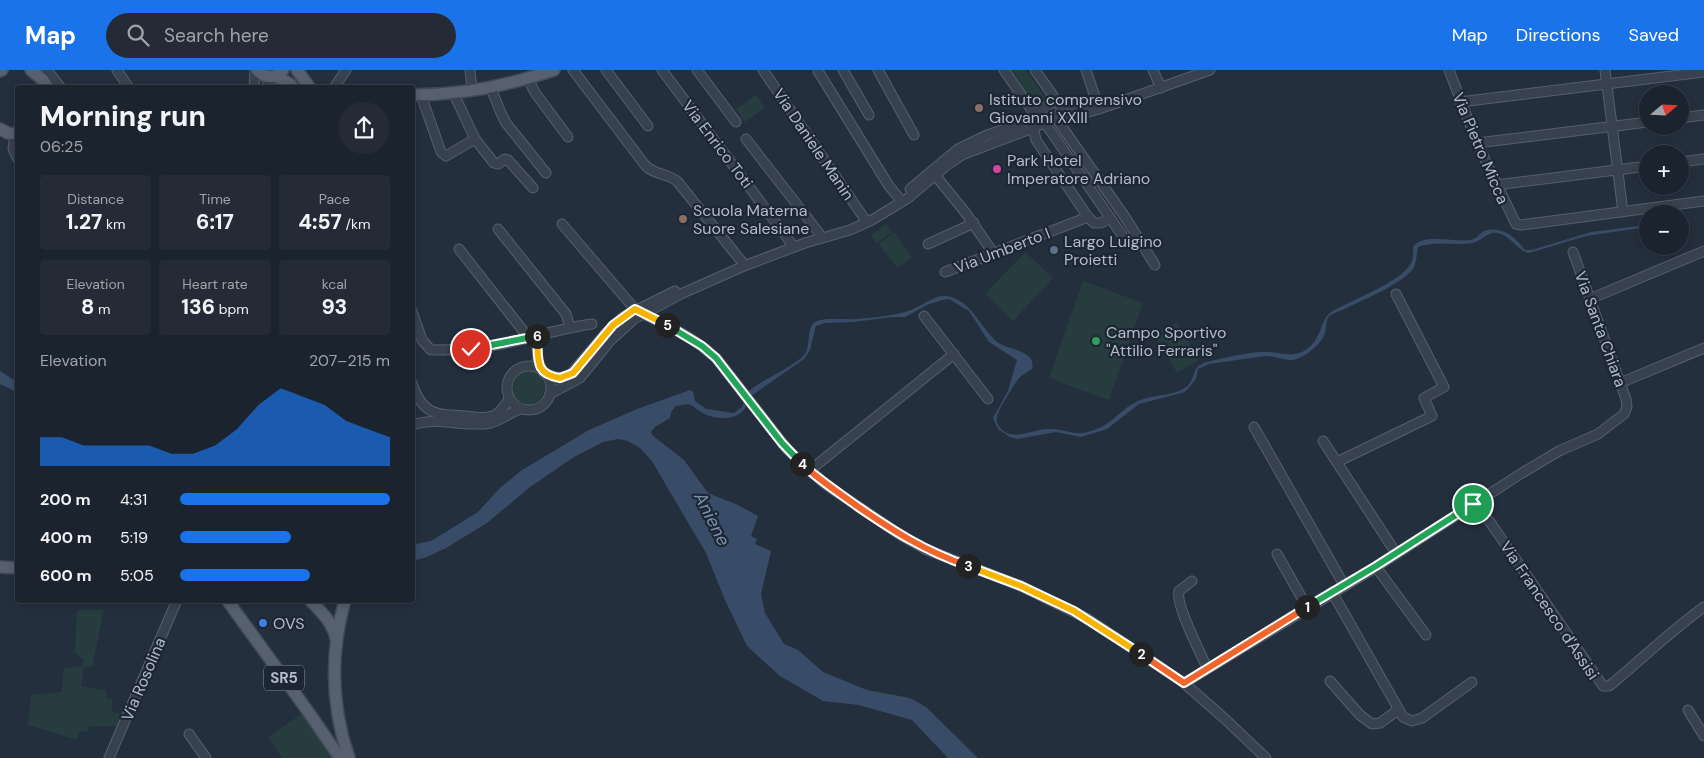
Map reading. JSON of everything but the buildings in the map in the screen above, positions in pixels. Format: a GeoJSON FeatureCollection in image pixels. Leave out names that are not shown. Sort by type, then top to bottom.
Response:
{"type":"FeatureCollection","features":[{"type":"Feature","properties":{"kind":"main road"},"geometry":{"type":"LineString","coordinates":[[31,70],[46,85]]}},
{"type":"Feature","properties":{"kind":"main road"},"geometry":{"type":"LineString","coordinates":[[256,70],[263,76],[292,85]]}},
{"type":"Feature","properties":{"kind":"main road"},"geometry":{"type":"LineString","coordinates":[[297,70],[308,85]]}},
{"type":"Feature","properties":{"kind":"main road"},"geometry":{"type":"LineString","coordinates":[[417,95],[490,86],[554,70]]}},
{"type":"Feature","properties":{"kind":"main road"},"geometry":{"type":"LineString","coordinates":[[0,129],[15,136]]}},
{"type":"Feature","properties":{"kind":"main road"},"geometry":{"type":"LineString","coordinates":[[0,567],[15,568]]}},
{"type":"Feature","properties":{"kind":"main road","name":"SR5"},"geometry":{"type":"LineString","coordinates":[[229,603],[340,758]]}},
{"type":"Feature","properties":{"kind":"main road"},"geometry":{"type":"LineString","coordinates":[[313,603],[331,624],[336,641]]}},
{"type":"Feature","properties":{"kind":"main road"},"geometry":{"type":"LineString","coordinates":[[344,603],[336,641],[334,663],[335,692],[343,741],[349,758]]}},
{"type":"Feature","properties":{"kind":"main road"},"geometry":{"type":"LineString","coordinates":[[331,744],[343,741]]}},
{"type":"Feature","properties":{"kind":"street"},"geometry":{"type":"LineString","coordinates":[[47,70],[59,85]]}},
{"type":"Feature","properties":{"kind":"street"},"geometry":{"type":"LineString","coordinates":[[117,70],[127,85]]}},
{"type":"Feature","properties":{"kind":"street"},"geometry":{"type":"LineString","coordinates":[[254,85],[256,70]]}},
{"type":"Feature","properties":{"kind":"street"},"geometry":{"type":"LineString","coordinates":[[336,85],[346,70]]}},
{"type":"Feature","properties":{"kind":"street"},"geometry":{"type":"LineString","coordinates":[[470,70],[472,89]]}},
{"type":"Feature","properties":{"kind":"street"},"geometry":{"type":"LineString","coordinates":[[573,70],[645,165],[652,171],[676,180],[742,262]]}},
{"type":"Feature","properties":{"kind":"street"},"geometry":{"type":"LineString","coordinates":[[606,70],[648,126]]}},
{"type":"Feature","properties":{"kind":"street","name":"Via Enrico Toti"},"geometry":{"type":"LineString","coordinates":[[662,70],[791,243]]}},
{"type":"Feature","properties":{"kind":"street"},"geometry":{"type":"LineString","coordinates":[[697,70],[736,122]]}},
{"type":"Feature","properties":{"kind":"street","name":"Via Daniele Manin"},"geometry":{"type":"LineString","coordinates":[[763,70],[864,218]]}},
{"type":"Feature","properties":{"kind":"street"},"geometry":{"type":"LineString","coordinates":[[843,70],[869,115]]}},
{"type":"Feature","properties":{"kind":"street"},"geometry":{"type":"LineString","coordinates":[[878,70],[914,135]]}},
{"type":"Feature","properties":{"kind":"street"},"geometry":{"type":"LineString","coordinates":[[1004,70],[1030,118],[1040,125],[1124,238]]}},
{"type":"Feature","properties":{"kind":"street"},"geometry":{"type":"LineString","coordinates":[[1035,70],[1058,101],[1062,110],[1056,117]]}},
{"type":"Feature","properties":{"kind":"street"},"geometry":{"type":"LineString","coordinates":[[1086,70],[1099,109]]}},
{"type":"Feature","properties":{"kind":"street"},"geometry":{"type":"LineString","coordinates":[[1153,70],[1161,88]]}},
{"type":"Feature","properties":{"kind":"street","name":"Via Pietro Micca"},"geometry":{"type":"LineString","coordinates":[[1449,70],[1477,143],[1516,224],[1521,225],[1623,212]]}},
{"type":"Feature","properties":{"kind":"street"},"geometry":{"type":"LineString","coordinates":[[1605,70],[1623,212],[1704,201]]}},
{"type":"Feature","properties":{"kind":"street"},"geometry":{"type":"LineString","coordinates":[[818,71],[898,198]]}},
{"type":"Feature","properties":{"kind":"street"},"geometry":{"type":"LineString","coordinates":[[538,358],[533,364],[516,370],[509,379],[507,392],[510,400],[522,409],[528,410],[542,406],[550,394],[580,378],[609,342],[639,312],[744,266],[805,243],[865,224],[901,203],[949,163],[964,154],[1056,117],[1099,109],[1206,71]]}},
{"type":"Feature","properties":{"kind":"street"},"geometry":{"type":"LineString","coordinates":[[1460,102],[1704,72]]}},
{"type":"Feature","properties":{"kind":"street"},"geometry":{"type":"LineString","coordinates":[[527,78],[536,94],[568,137]]}},
{"type":"Feature","properties":{"kind":"street"},"geometry":{"type":"LineString","coordinates":[[490,86],[506,124],[546,173]]}},
{"type":"Feature","properties":{"kind":"street"},"geometry":{"type":"LineString","coordinates":[[453,92],[475,139],[494,163],[498,164],[505,159],[508,160],[533,188]]}},
{"type":"Feature","properties":{"kind":"street"},"geometry":{"type":"LineString","coordinates":[[417,95],[443,156],[449,156],[475,139]]}},
{"type":"Feature","properties":{"kind":"street"},"geometry":{"type":"LineString","coordinates":[[528,366],[560,378],[572,374],[613,325],[742,262],[864,218],[898,198],[944,158],[958,149],[1030,118],[1058,101],[1089,112]]}},
{"type":"Feature","properties":{"kind":"street"},"geometry":{"type":"LineString","coordinates":[[1689,117],[1704,115]]}},
{"type":"Feature","properties":{"kind":"street"},"geometry":{"type":"LineString","coordinates":[[1056,117],[1125,216],[1155,265]]}},
{"type":"Feature","properties":{"kind":"street"},"geometry":{"type":"LineString","coordinates":[[1477,143],[1639,123]]}},
{"type":"Feature","properties":{"kind":"street"},"geometry":{"type":"LineString","coordinates":[[1040,125],[1036,140],[1088,217]]}},
{"type":"Feature","properties":{"kind":"street"},"geometry":{"type":"LineString","coordinates":[[15,136],[15,154]]}},
{"type":"Feature","properties":{"kind":"street"},"geometry":{"type":"LineString","coordinates":[[746,139],[819,233]]}},
{"type":"Feature","properties":{"kind":"street"},"geometry":{"type":"LineString","coordinates":[[1689,160],[1704,158]]}},
{"type":"Feature","properties":{"kind":"street"},"geometry":{"type":"LineString","coordinates":[[1496,185],[1639,167]]}},
{"type":"Feature","properties":{"kind":"street"},"geometry":{"type":"LineString","coordinates":[[935,175],[974,224],[994,254]]}},
{"type":"Feature","properties":{"kind":"street","name":"Via Umberto I"},"geometry":{"type":"LineString","coordinates":[[945,272],[1088,217],[1094,223],[1101,223],[1110,218]]}},
{"type":"Feature","properties":{"kind":"street"},"geometry":{"type":"LineString","coordinates":[[562,224],[626,301],[639,312],[664,323],[702,346],[714,356],[782,443],[825,484],[903,537],[936,554],[1021,586],[1074,611],[1184,683],[1266,758]]}},
{"type":"Feature","properties":{"kind":"street"},"geometry":{"type":"LineString","coordinates":[[928,244],[974,224]]}},
{"type":"Feature","properties":{"kind":"street"},"geometry":{"type":"LineString","coordinates":[[498,229],[566,314],[570,327]]}},
{"type":"Feature","properties":{"kind":"street"},"geometry":{"type":"LineString","coordinates":[[459,249],[532,336],[538,358],[550,383],[550,394]]}},
{"type":"Feature","properties":{"kind":"street"},"geometry":{"type":"LineString","coordinates":[[1590,299],[1704,251]]}},
{"type":"Feature","properties":{"kind":"street","name":"Via Santa Chiara"},"geometry":{"type":"LineString","coordinates":[[1471,505],[1552,454],[1598,434],[1623,415],[1627,407],[1626,399],[1573,252]]}},
{"type":"Feature","properties":{"kind":"street"},"geometry":{"type":"LineString","coordinates":[[1337,462],[1432,416],[1424,398],[1444,387],[1396,294]]}},
{"type":"Feature","properties":{"kind":"street"},"geometry":{"type":"LineString","coordinates":[[924,316],[988,399]]}},
{"type":"Feature","properties":{"kind":"street"},"geometry":{"type":"LineString","coordinates":[[415,320],[422,340],[431,350],[486,347],[570,327],[592,324]]}},
{"type":"Feature","properties":{"kind":"street"},"geometry":{"type":"LineString","coordinates":[[1620,383],[1704,348]]}},
{"type":"Feature","properties":{"kind":"street"},"geometry":{"type":"LineString","coordinates":[[809,470],[954,354]]}},
{"type":"Feature","properties":{"kind":"street"},"geometry":{"type":"LineString","coordinates":[[415,392],[421,403],[432,411],[445,415],[487,418],[496,414],[510,400]]}},
{"type":"Feature","properties":{"kind":"street"},"geometry":{"type":"LineString","coordinates":[[415,424],[432,421],[488,424],[511,412],[522,409]]}},
{"type":"Feature","properties":{"kind":"street"},"geometry":{"type":"LineString","coordinates":[[1254,427],[1344,585]]}},
{"type":"Feature","properties":{"kind":"street"},"geometry":{"type":"LineString","coordinates":[[1323,441],[1396,553]]}},
{"type":"Feature","properties":{"kind":"street"},"geometry":{"type":"LineString","coordinates":[[1184,683],[1376,566],[1471,505]]}},
{"type":"Feature","properties":{"kind":"street","name":"Via Francesco d'Assisi"},"geometry":{"type":"LineString","coordinates":[[1471,505],[1490,522],[1603,686],[1609,686],[1613,683],[1654,649],[1677,626],[1704,607]]}},
{"type":"Feature","properties":{"kind":"street"},"geometry":{"type":"LineString","coordinates":[[1277,554],[1306,607]]}},
{"type":"Feature","properties":{"kind":"street"},"geometry":{"type":"LineString","coordinates":[[1376,566],[1426,635]]}},
{"type":"Feature","properties":{"kind":"street"},"geometry":{"type":"LineString","coordinates":[[1192,582],[1179,591],[1178,598],[1183,614],[1207,668]]}},
{"type":"Feature","properties":{"kind":"street"},"geometry":{"type":"LineString","coordinates":[[1332,592],[1398,710],[1405,719],[1419,720],[1472,682]]}},
{"type":"Feature","properties":{"kind":"street","name":"Via Rosolina"},"geometry":{"type":"LineString","coordinates":[[109,758],[176,603]]}},
{"type":"Feature","properties":{"kind":"street"},"geometry":{"type":"LineString","coordinates":[[1330,681],[1362,717],[1372,724],[1380,723],[1398,710]]}},
{"type":"Feature","properties":{"kind":"street"},"geometry":{"type":"LineString","coordinates":[[1688,710],[1704,736]]}},
{"type":"Feature","properties":{"kind":"street"},"geometry":{"type":"LineString","coordinates":[[189,734],[206,758]]}},
{"type":"Feature","properties":{"kind":"green space"},"geometry":{"type":"Polygon","coordinates":[[[1011,70],[1026,70],[1047,100],[1037,108],[1011,70]]]}},
{"type":"Feature","properties":{"kind":"green space"},"geometry":{"type":"Polygon","coordinates":[[[756,95],[765,108],[745,122],[736,109],[756,95]]]}},
{"type":"Feature","properties":{"kind":"green space"},"geometry":{"type":"Polygon","coordinates":[[[886,224],[892,232],[876,243],[871,235],[886,224]]]}},
{"type":"Feature","properties":{"kind":"green space"},"geometry":{"type":"Polygon","coordinates":[[[894,232],[912,257],[897,268],[879,244],[894,232]]]}},
{"type":"Feature","properties":{"kind":"green space"},"geometry":{"type":"Polygon","coordinates":[[[1025,252],[1053,278],[1013,321],[985,294],[1025,252]]]}},
{"type":"Feature","properties":{"kind":"green space","name":"Campo Sportivo \"Attilio Ferraris\""},"geometry":{"type":"Polygon","coordinates":[[[1083,281],[1143,303],[1109,400],[1049,378],[1083,281]]]}},
{"type":"Feature","properties":{"kind":"green space"},"geometry":{"type":"Polygon","coordinates":[[[1177,322],[1199,360],[1177,373],[1154,335],[1177,322]]]}},
{"type":"Feature","properties":{"kind":"green space"},"geometry":{"type":"Polygon","coordinates":[[[529,372],[541,376],[545,388],[541,400],[529,404],[517,400],[513,388],[517,376],[529,372]]]}},
{"type":"Feature","properties":{"kind":"green space"},"geometry":{"type":"Polygon","coordinates":[[[104,610],[92,667],[84,667],[81,686],[106,689],[107,699],[112,699],[111,712],[123,714],[118,726],[89,726],[88,732],[79,731],[77,740],[28,725],[31,695],[61,692],[64,668],[83,666],[83,658],[79,658],[78,654],[75,654],[77,611],[104,610]]]}},
{"type":"Feature","properties":{"kind":"green space"},"geometry":{"type":"Polygon","coordinates":[[[303,713],[334,758],[282,758],[268,737],[303,713]]]}},
{"type":"Feature","properties":{"kind":"water"},"geometry":{"type":"Polygon","coordinates":[[[1639,226],[1639,228],[1586,236],[1529,253],[1522,250],[1505,236],[1497,233],[1489,234],[1472,243],[1438,243],[1418,247],[1415,265],[1412,270],[1396,283],[1329,316],[1322,340],[1299,358],[1289,360],[1265,356],[1209,364],[1198,369],[1196,379],[1185,392],[1139,404],[1107,429],[1081,437],[1056,432],[1017,439],[998,429],[993,418],[1008,391],[1017,360],[989,342],[969,311],[949,299],[927,305],[905,317],[824,323],[816,326],[810,350],[804,359],[751,396],[748,392],[805,354],[810,328],[819,320],[862,319],[893,315],[945,296],[959,300],[965,305],[997,342],[1020,351],[1030,358],[1032,369],[1019,378],[998,414],[997,423],[1002,430],[1015,435],[1046,429],[1083,433],[1103,426],[1142,399],[1175,392],[1186,387],[1192,380],[1198,366],[1207,362],[1252,353],[1295,354],[1307,349],[1316,340],[1324,320],[1331,312],[1398,277],[1411,263],[1413,247],[1423,240],[1469,240],[1476,238],[1487,230],[1497,230],[1513,237],[1525,250],[1532,250],[1591,232],[1639,226]]]}},
{"type":"Feature","properties":{"kind":"water"},"geometry":{"type":"Polygon","coordinates":[[[0,371],[15,381],[15,391],[0,384],[0,371]]]}},
{"type":"Feature","properties":{"kind":"water","name":"Aniene"},"geometry":{"type":"Polygon","coordinates":[[[690,390],[693,392],[695,401],[706,409],[734,413],[742,407],[744,402],[747,405],[740,414],[730,418],[718,418],[707,415],[689,404],[676,406],[671,412],[670,418],[655,427],[651,432],[652,435],[684,460],[708,493],[738,505],[758,516],[751,536],[757,539],[755,544],[771,551],[761,594],[765,613],[784,644],[798,650],[823,672],[867,690],[910,698],[926,707],[978,758],[948,758],[912,720],[859,705],[823,701],[780,676],[747,646],[725,600],[706,553],[652,461],[640,448],[628,441],[618,439],[603,442],[574,457],[530,487],[487,523],[446,548],[415,560],[415,544],[431,541],[478,512],[500,488],[522,470],[589,430],[637,409],[690,390]]]}},
{"type":"Feature","properties":{"kind":"place","name":"Istituto comprensivo Giovanni XXIII"},"geometry":{"type":"Point","coordinates":[979,108]}},
{"type":"Feature","properties":{"kind":"place","name":"Park Hotel Imperatore Adriano"},"geometry":{"type":"Point","coordinates":[997,169]}},
{"type":"Feature","properties":{"kind":"place","name":"Scuola Materna Suore Salesiane"},"geometry":{"type":"Point","coordinates":[683,219]}},
{"type":"Feature","properties":{"kind":"place","name":"Largo Luigino Proietti"},"geometry":{"type":"Point","coordinates":[1054,250]}},
{"type":"Feature","properties":{"kind":"place","name":"Campo Sportivo \"Attilio Ferraris\""},"geometry":{"type":"Point","coordinates":[1096,341]}},
{"type":"Feature","properties":{"kind":"place","name":"OVS"},"geometry":{"type":"Point","coordinates":[263,623]}},
{"type":"Feature","properties":{"kind":"route"},"geometry":{"type":"LineString","coordinates":[[471,349],[536,335],[540,367],[545,374],[560,378],[573,373],[613,325],[635,309],[664,323],[712,354],[722,364],[795,458],[825,484],[892,530],[936,554],[1021,586],[1074,611],[1184,683],[1376,566],[1473,504]]}}]}
